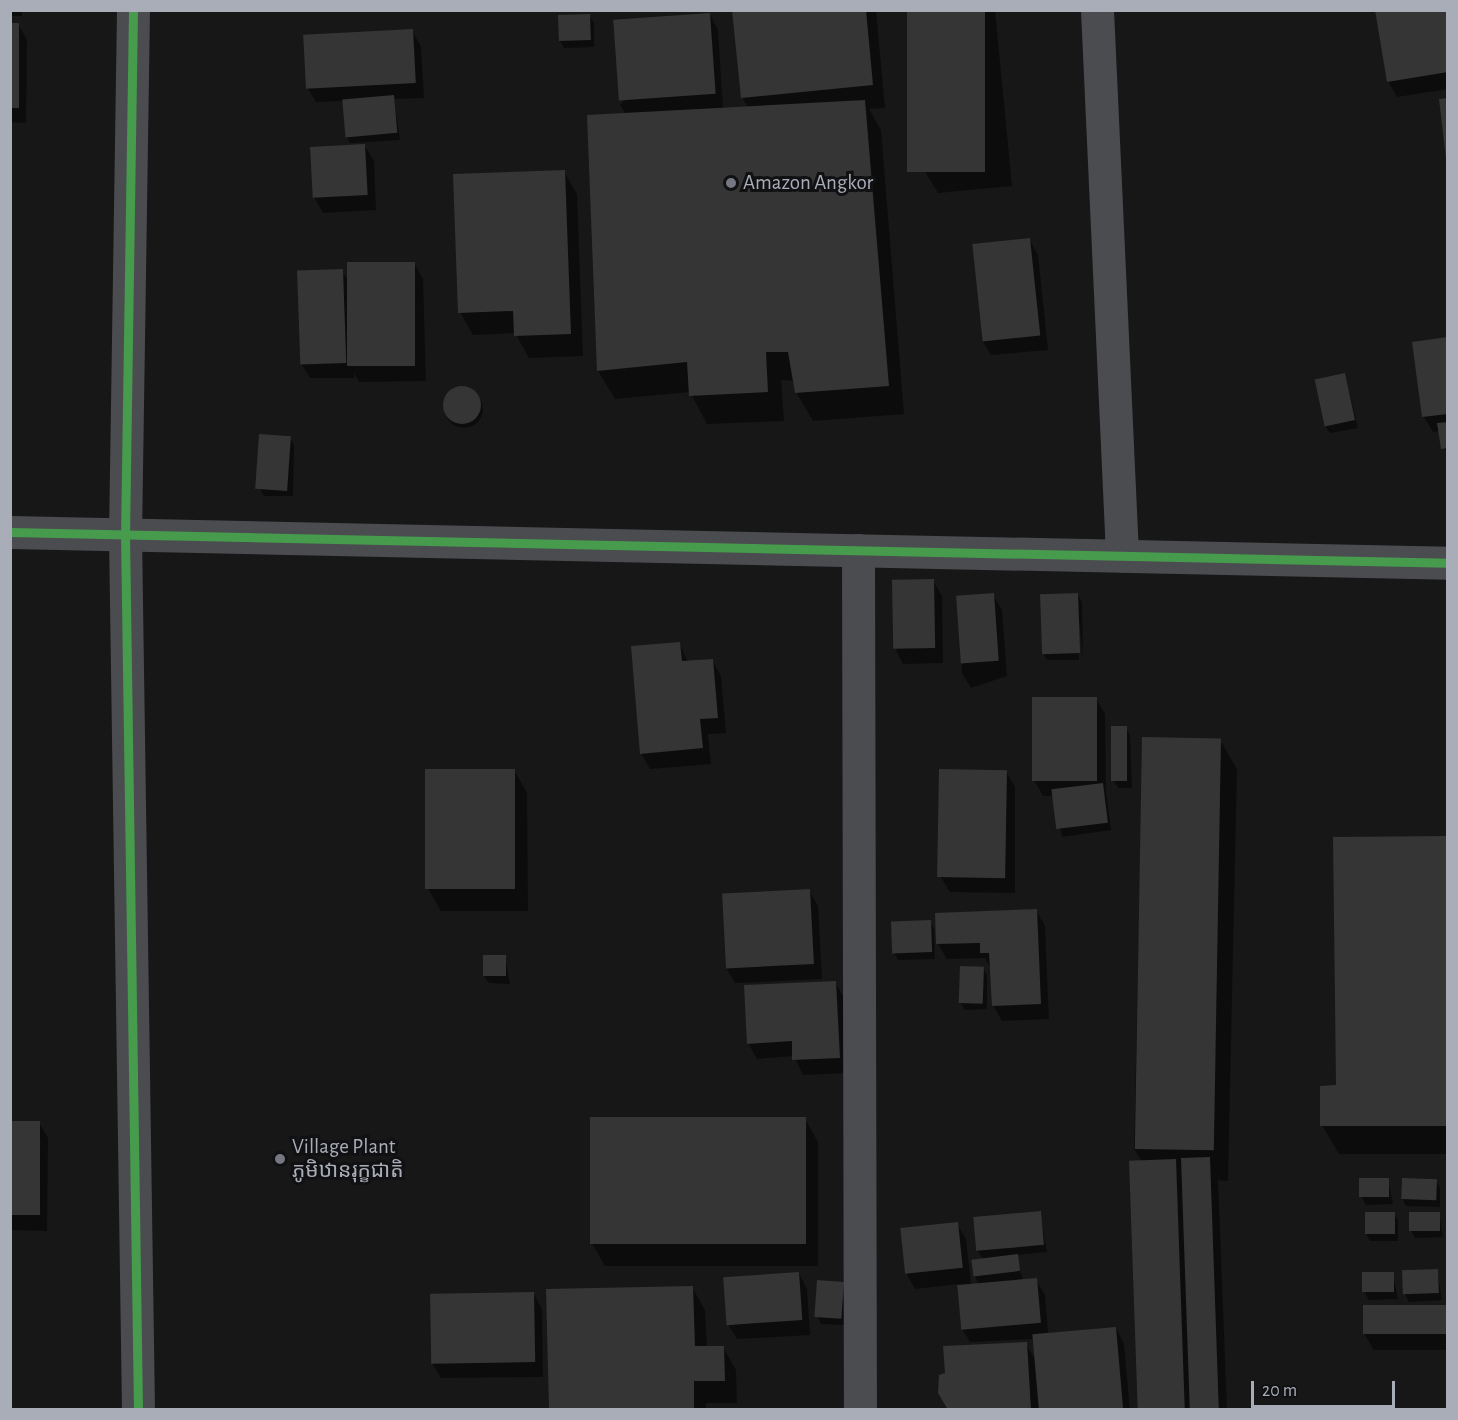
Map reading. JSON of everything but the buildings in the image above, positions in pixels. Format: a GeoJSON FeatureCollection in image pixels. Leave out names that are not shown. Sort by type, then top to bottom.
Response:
{"type":"FeatureCollection","features":[{"type":"Feature","properties":{"kind":"street"},"geometry":{"type":"LineString","coordinates":[[133,10],[125,534],[138,1410]]}},
{"type":"Feature","properties":{"kind":"street"},"geometry":{"type":"LineString","coordinates":[[1097,10],[1122,555]]}},
{"type":"Feature","properties":{"kind":"street"},"geometry":{"type":"LineString","coordinates":[[10,532],[1448,563]]}},
{"type":"Feature","properties":{"kind":"street"},"geometry":{"type":"LineString","coordinates":[[858,550],[860,1410]]}},
{"type":"Feature","properties":{"kind":"cycle path"},"geometry":{"type":"LineString","coordinates":[[133,10],[125,534],[138,1410]]}},
{"type":"Feature","properties":{"kind":"cycle path"},"geometry":{"type":"LineString","coordinates":[[10,532],[1448,563]]}},
{"type":"Feature","properties":{"kind":"place","name":"Amazon Angkor"},"geometry":{"type":"Point","coordinates":[731,183]}},
{"type":"Feature","properties":{"kind":"place","name":"Village Plant ភូមិឋានរុក្ខជាតិ"},"geometry":{"type":"Point","coordinates":[280,1159]}}]}
